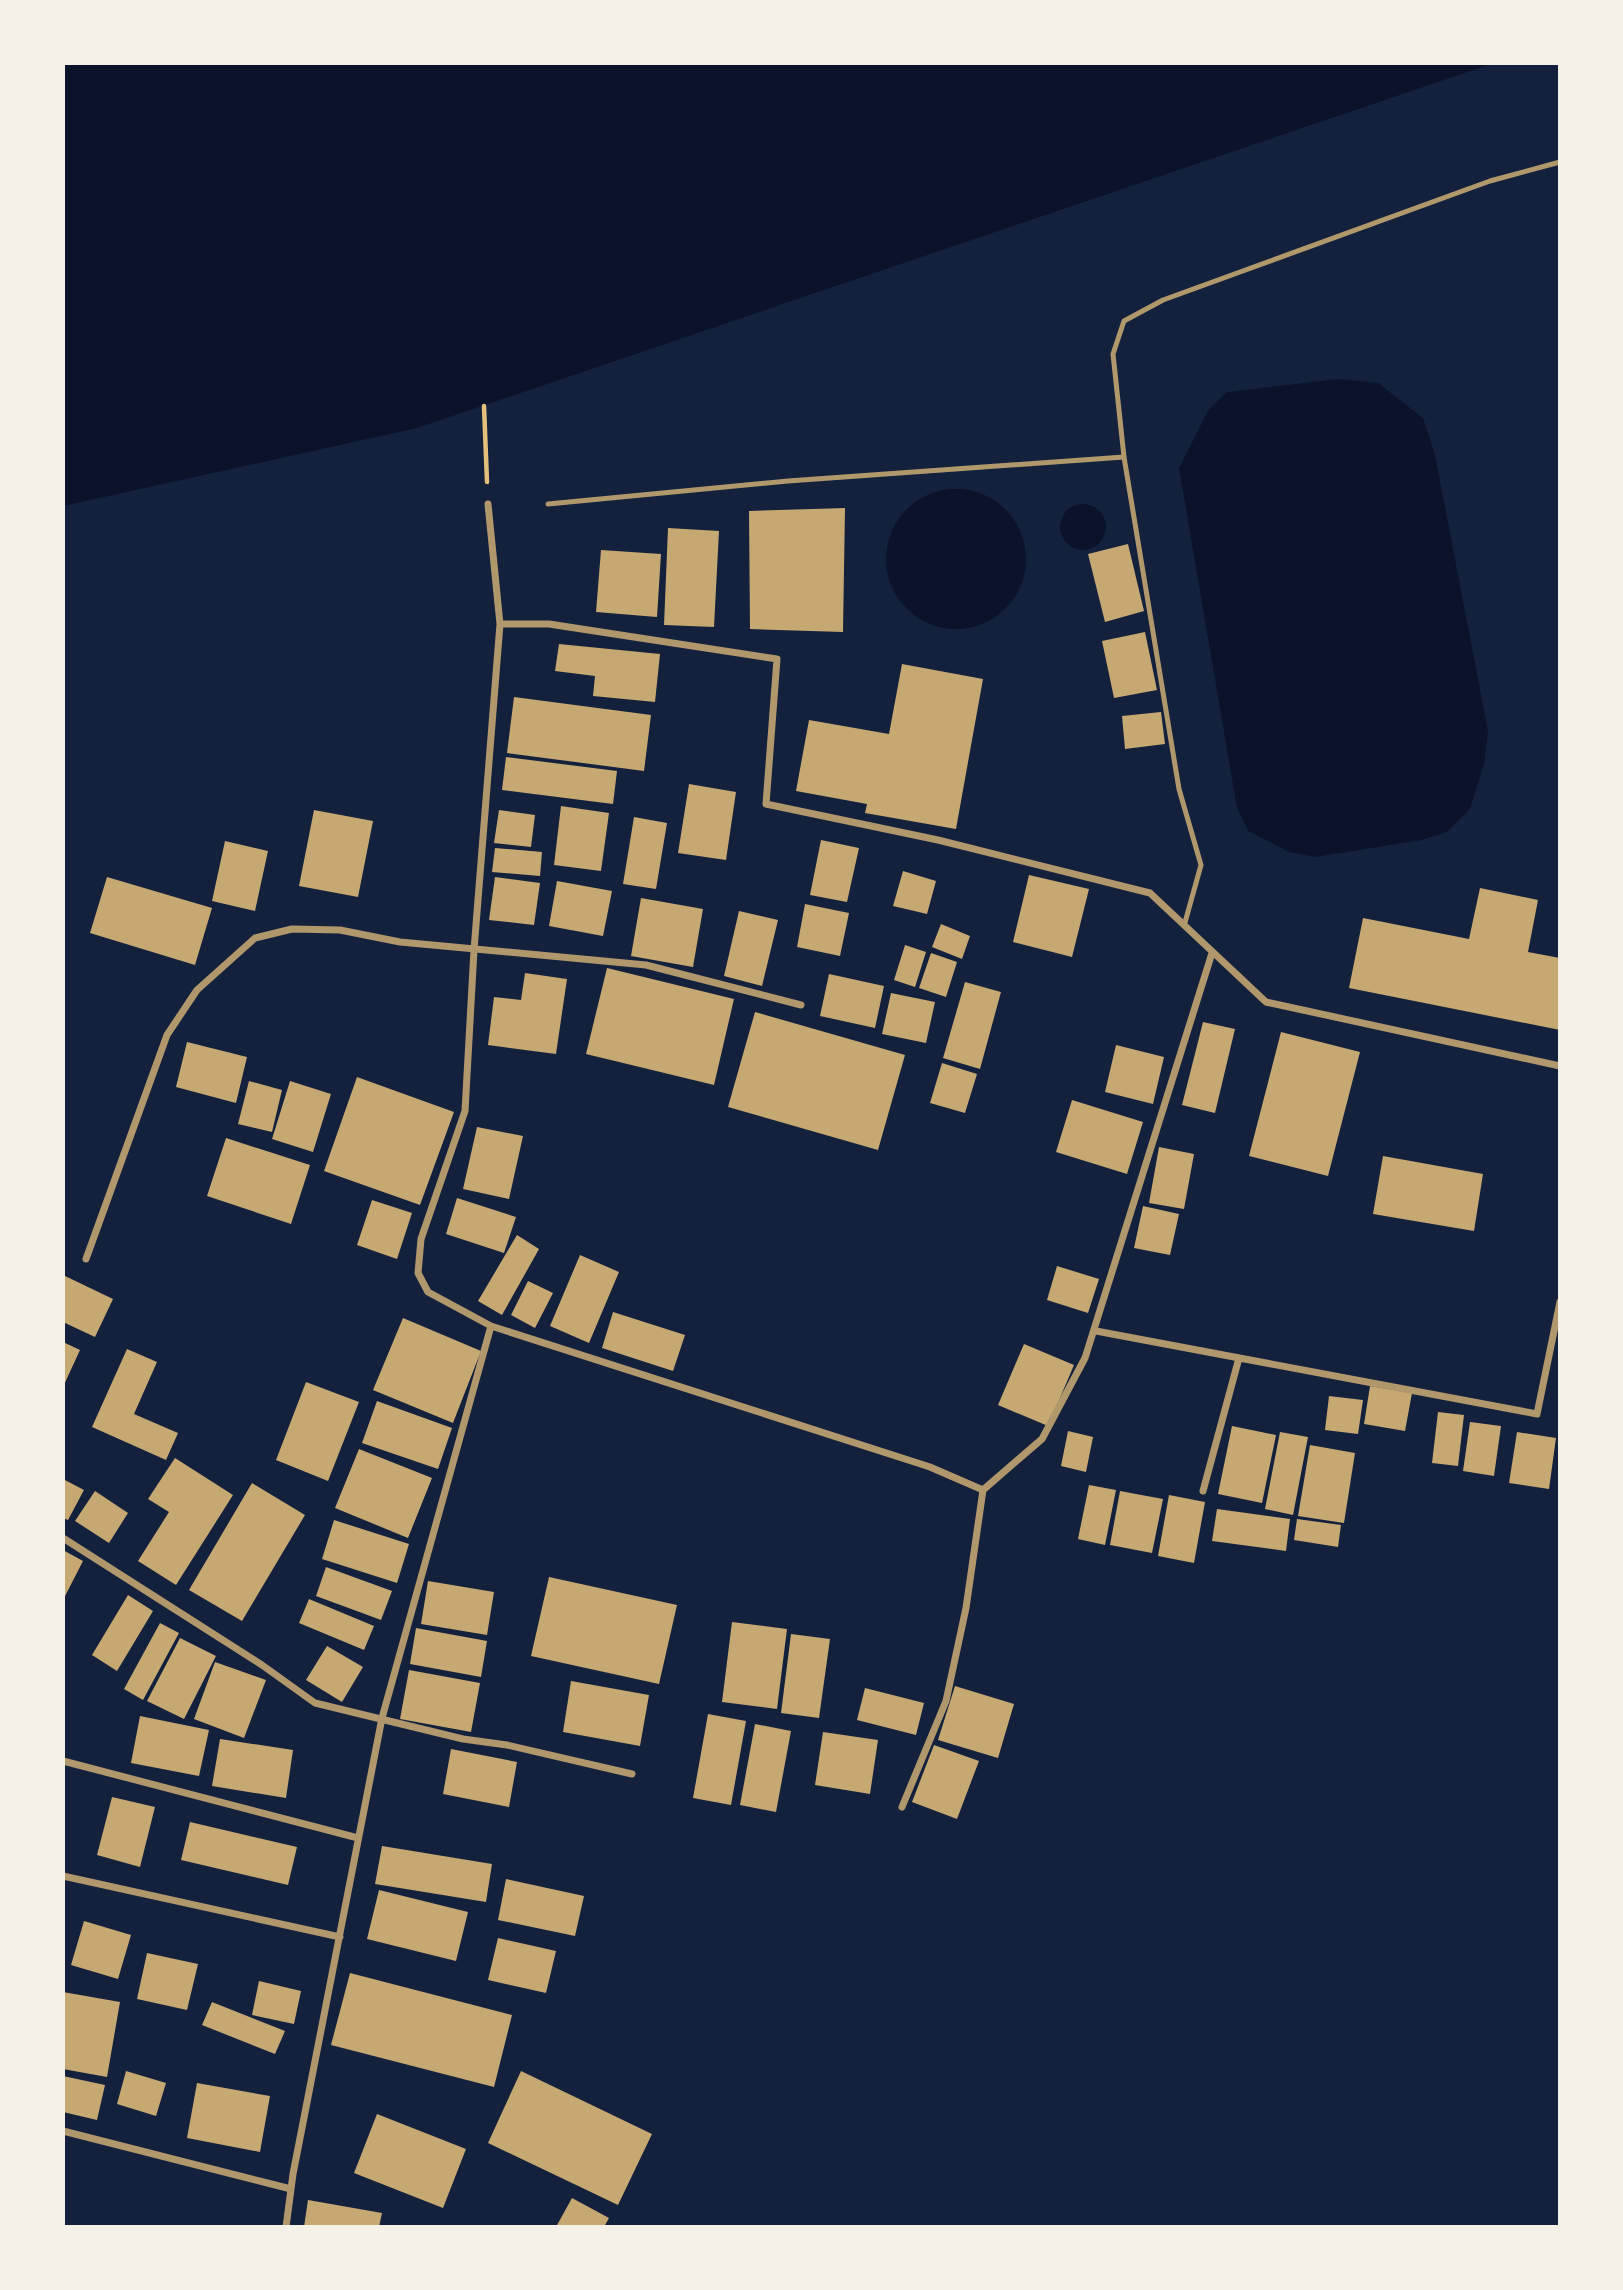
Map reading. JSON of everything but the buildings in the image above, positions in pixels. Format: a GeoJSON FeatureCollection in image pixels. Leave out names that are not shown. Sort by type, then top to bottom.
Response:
{"type":"FeatureCollection","features":[{"type":"Feature","properties":{"kind":"street"},"geometry":{"type":"LineString","coordinates":[[488,504],[500,624],[474,950],[465,1111],[421,1240],[418,1273],[428,1292],[491,1326],[930,1467],[983,1490]]}},
{"type":"Feature","properties":{"kind":"street"},"geometry":{"type":"LineString","coordinates":[[500,624],[549,624],[777,659],[766,804],[938,840],[1150,893],[1266,1002],[1560,1066]]}},
{"type":"Feature","properties":{"kind":"street"},"geometry":{"type":"LineString","coordinates":[[86,1259],[167,1035],[197,990],[255,938],[292,929],[340,930],[400,942],[646,965],[801,1005]]}},
{"type":"Feature","properties":{"kind":"street"},"geometry":{"type":"LineString","coordinates":[[902,1807],[946,1701],[966,1608],[983,1490],[1042,1439],[1086,1357],[1212,953]]}},
{"type":"Feature","properties":{"kind":"street"},"geometry":{"type":"LineString","coordinates":[[1096,1331],[1537,1414],[1560,1302]]}},
{"type":"Feature","properties":{"kind":"street"},"geometry":{"type":"LineString","coordinates":[[286,2227],[291,2189],[382,1718],[491,1326]]}},
{"type":"Feature","properties":{"kind":"street"},"geometry":{"type":"LineString","coordinates":[[1203,1491],[1240,1358]]}},
{"type":"Feature","properties":{"kind":"street"},"geometry":{"type":"LineString","coordinates":[[63,1538],[251,1658],[315,1703],[463,1739],[507,1745],[632,1774]]}},
{"type":"Feature","properties":{"kind":"street"},"geometry":{"type":"LineString","coordinates":[[63,1761],[358,1838]]}},
{"type":"Feature","properties":{"kind":"street"},"geometry":{"type":"LineString","coordinates":[[63,1876],[340,1937]]}},
{"type":"Feature","properties":{"kind":"street"},"geometry":{"type":"LineString","coordinates":[[63,2131],[291,2189]]}},
{"type":"Feature","properties":{"kind":"lane"},"geometry":{"type":"LineString","coordinates":[[1184,926],[1201,865],[1179,789],[1124,457],[1113,354],[1124,321],[1163,300],[1490,181],[1560,162]]}},
{"type":"Feature","properties":{"kind":"lane"},"geometry":{"type":"LineString","coordinates":[[548,503],[788,481],[1124,457]]}},
{"type":"Feature","properties":{"kind":"path"},"geometry":{"type":"LineString","coordinates":[[484,406],[488,504]]}},
{"type":"Feature","properties":{"kind":"water"},"geometry":{"type":"Polygon","coordinates":[[[63,63],[1494,63],[417,428],[63,506],[63,63]]]}},
{"type":"Feature","properties":{"kind":"water"},"geometry":{"type":"Polygon","coordinates":[[[1338,379],[1378,383],[1423,418],[1435,455],[1488,731],[1484,764],[1470,809],[1447,832],[1422,840],[1315,857],[1289,852],[1248,831],[1237,808],[1179,468],[1209,409],[1227,392],[1338,379]]]}},
{"type":"Feature","properties":{"kind":"water"},"geometry":{"type":"Polygon","coordinates":[[[956,489],[983,495],[1005,510],[1020,532],[1026,559],[1020,586],[1005,608],[983,623],[956,629],[929,623],[907,608],[892,586],[886,559],[892,532],[907,510],[929,495],[956,489]]]}},
{"type":"Feature","properties":{"kind":"water"},"geometry":{"type":"Polygon","coordinates":[[[1083,504],[1099,511],[1106,527],[1099,543],[1083,550],[1067,543],[1060,527],[1067,511],[1083,504]]]}}]}
